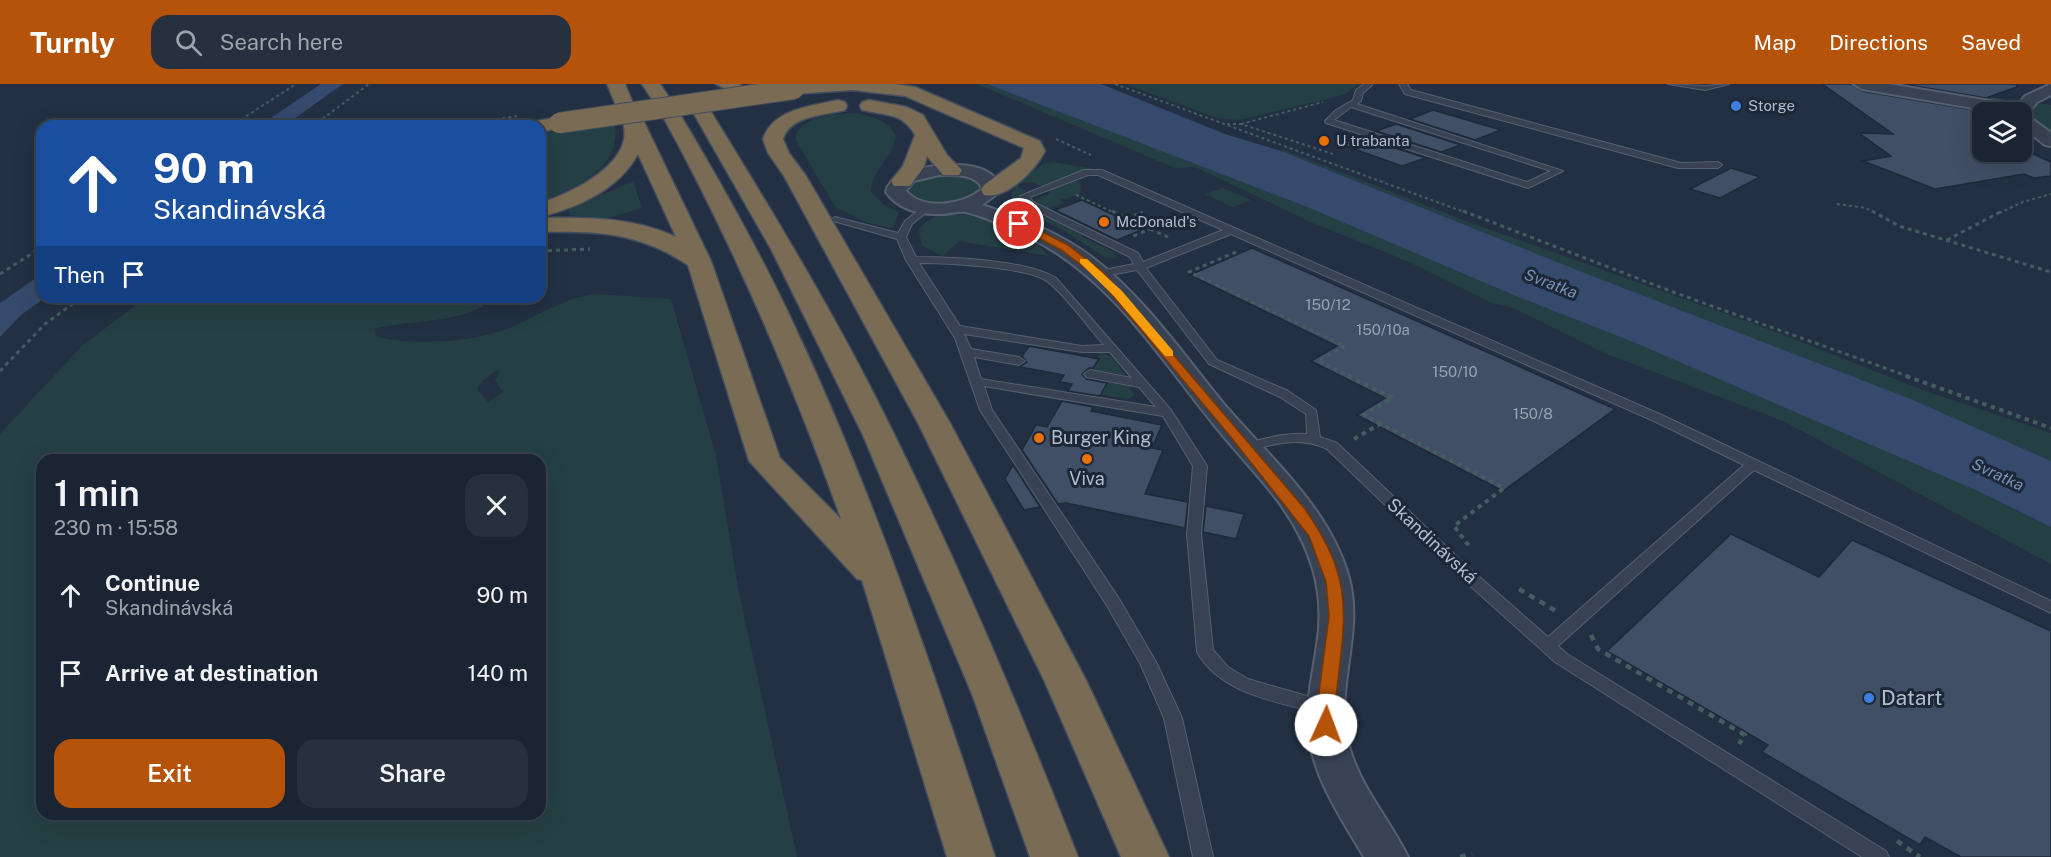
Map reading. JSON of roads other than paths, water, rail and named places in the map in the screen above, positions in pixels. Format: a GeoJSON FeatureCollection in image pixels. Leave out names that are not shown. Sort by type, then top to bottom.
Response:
{"type":"FeatureCollection","features":[{"type":"Feature","properties":{"kind":"highway"},"geometry":{"type":"LineString","coordinates":[[616,84],[699,261],[765,460],[878,578]]}},
{"type":"Feature","properties":{"kind":"highway"},"geometry":{"type":"LineString","coordinates":[[651,84],[686,101],[755,160]]}},
{"type":"Feature","properties":{"kind":"highway"},"geometry":{"type":"LineString","coordinates":[[546,125],[794,89],[852,85],[882,87],[918,94],[1033,145],[1035,151],[1029,162],[989,194]]}},
{"type":"Feature","properties":{"kind":"highway"},"geometry":{"type":"LineString","coordinates":[[761,98],[838,106],[872,106],[900,111],[916,119],[924,137],[939,159],[951,170]]}},
{"type":"Feature","properties":{"kind":"highway"},"geometry":{"type":"LineString","coordinates":[[686,101],[747,256],[830,444],[926,710],[971,857]]}},
{"type":"Feature","properties":{"kind":"highway"},"geometry":{"type":"LineString","coordinates":[[686,101],[783,249],[878,433],[993,694],[1054,857]]}},
{"type":"Feature","properties":{"kind":"highway"},"geometry":{"type":"LineString","coordinates":[[838,106],[794,117],[784,123],[773,140],[833,231],[934,423],[1065,681],[1145,857]]}},
{"type":"Feature","properties":{"kind":"highway"},"geometry":{"type":"LineString","coordinates":[[546,208],[583,194],[608,177],[631,151],[635,134],[630,116]]}},
{"type":"Feature","properties":{"kind":"highway"},"geometry":{"type":"LineString","coordinates":[[902,181],[912,167],[924,137]]}},
{"type":"Feature","properties":{"kind":"highway"},"geometry":{"type":"LineString","coordinates":[[973,173],[1000,171],[1029,162]]}},
{"type":"Feature","properties":{"kind":"highway"},"geometry":{"type":"LineString","coordinates":[[777,187],[833,231]]}},
{"type":"Feature","properties":{"kind":"highway"},"geometry":{"type":"LineString","coordinates":[[546,225],[589,225],[639,231],[676,245],[699,261]]}},
{"type":"Feature","properties":{"kind":"street"},"geometry":{"type":"LineString","coordinates":[[1862,84],[1972,103]]}},
{"type":"Feature","properties":{"kind":"street"},"geometry":{"type":"LineString","coordinates":[[2028,102],[2049,94]]}},
{"type":"Feature","properties":{"kind":"street"},"geometry":{"type":"LineString","coordinates":[[2032,125],[2051,141]]}},
{"type":"Feature","properties":{"kind":"street"},"geometry":{"type":"LineString","coordinates":[[1019,224],[989,194],[988,180],[973,173],[951,170],[928,171],[902,181],[896,192],[899,197],[916,205],[966,206],[1019,224],[1065,248],[1100,274],[1300,512],[1327,559],[1334,582],[1337,616],[1326,708],[1327,742],[1343,786],[1387,857]]}},
{"type":"Feature","properties":{"kind":"street"},"geometry":{"type":"LineString","coordinates":[[966,206],[989,194]]}},
{"type":"Feature","properties":{"kind":"lane"},"geometry":{"type":"LineString","coordinates":[[1351,105],[1559,171],[1527,185],[1329,121],[1334,114],[1357,101],[1359,92],[1369,84]]}},
{"type":"Feature","properties":{"kind":"lane"},"geometry":{"type":"LineString","coordinates":[[1403,84],[1408,92],[1611,149],[1681,166],[1718,165]]}},
{"type":"Feature","properties":{"kind":"lane"},"geometry":{"type":"LineString","coordinates":[[1672,84],[1705,88],[1725,84]]}},
{"type":"Feature","properties":{"kind":"lane"},"geometry":{"type":"LineString","coordinates":[[1314,438],[1312,412],[1284,394],[1213,362],[1140,267],[1134,255],[1030,204],[1025,196],[1087,172],[1099,172],[1660,419],[2051,608]]}},
{"type":"Feature","properties":{"kind":"lane"},"geometry":{"type":"LineString","coordinates":[[901,237],[908,223],[928,207]]}},
{"type":"Feature","properties":{"kind":"lane"},"geometry":{"type":"LineString","coordinates":[[1100,274],[1140,267],[1232,230]]}},
{"type":"Feature","properties":{"kind":"lane"},"geometry":{"type":"LineString","coordinates":[[833,231],[901,237]]}},
{"type":"Feature","properties":{"kind":"lane"},"geometry":{"type":"LineString","coordinates":[[901,237],[911,260],[956,329],[967,352],[974,381],[986,410],[1112,601],[1148,662],[1173,718],[1203,857]]}},
{"type":"Feature","properties":{"kind":"lane"},"geometry":{"type":"LineString","coordinates":[[911,260],[954,260],[1039,272],[1052,280],[1167,413],[1200,466],[1194,534],[1205,652],[1222,671],[1242,684],[1326,708]]}},
{"type":"Feature","properties":{"kind":"lane"},"geometry":{"type":"LineString","coordinates":[[956,329],[1082,348],[1113,348]]}},
{"type":"Feature","properties":{"kind":"lane"},"geometry":{"type":"LineString","coordinates":[[967,352],[1019,361]]}},
{"type":"Feature","properties":{"kind":"lane"},"geometry":{"type":"LineString","coordinates":[[1090,374],[1143,384]]}},
{"type":"Feature","properties":{"kind":"lane"},"geometry":{"type":"LineString","coordinates":[[974,381],[1167,413]]}},
{"type":"Feature","properties":{"kind":"lane","name":"Skandinávská"},"geometry":{"type":"LineString","coordinates":[[1247,447],[1289,436],[1314,438],[1336,450],[1462,570],[1561,658],[1879,857]]}},
{"type":"Feature","properties":{"kind":"lane"},"geometry":{"type":"LineString","coordinates":[[1548,646],[1753,464]]}},
{"type":"Feature","properties":{"kind":"water"},"geometry":{"type":"Polygon","coordinates":[[[321,84],[343,84],[292,120],[268,120],[321,84]]]}},
{"type":"Feature","properties":{"kind":"water","name":"Svratka"},"geometry":{"type":"Polygon","coordinates":[[[987,84],[1101,84],[1225,134],[1281,151],[1577,270],[1911,399],[2051,461],[2051,527],[1980,492],[1633,342],[1518,297],[1307,207],[987,84]]]}},
{"type":"Feature","properties":{"kind":"water"},"geometry":{"type":"Polygon","coordinates":[[[36,278],[38,303],[21,315],[0,337],[0,303],[36,278]]]}},
{"type":"Feature","properties":{"kind":"place","name":"Storge"},"geometry":{"type":"Point","coordinates":[1736,106]}},
{"type":"Feature","properties":{"kind":"place","name":"U trabanta"},"geometry":{"type":"Point","coordinates":[1324,141]}},
{"type":"Feature","properties":{"kind":"place","name":"McDonald's"},"geometry":{"type":"Point","coordinates":[1104,222]}},
{"type":"Feature","properties":{"kind":"place","name":"Burger King"},"geometry":{"type":"Point","coordinates":[1039,438]}},
{"type":"Feature","properties":{"kind":"place","name":"Viva"},"geometry":{"type":"Point","coordinates":[1087,459]}},
{"type":"Feature","properties":{"kind":"place","name":"Datart"},"geometry":{"type":"Point","coordinates":[1869,698]}}]}
